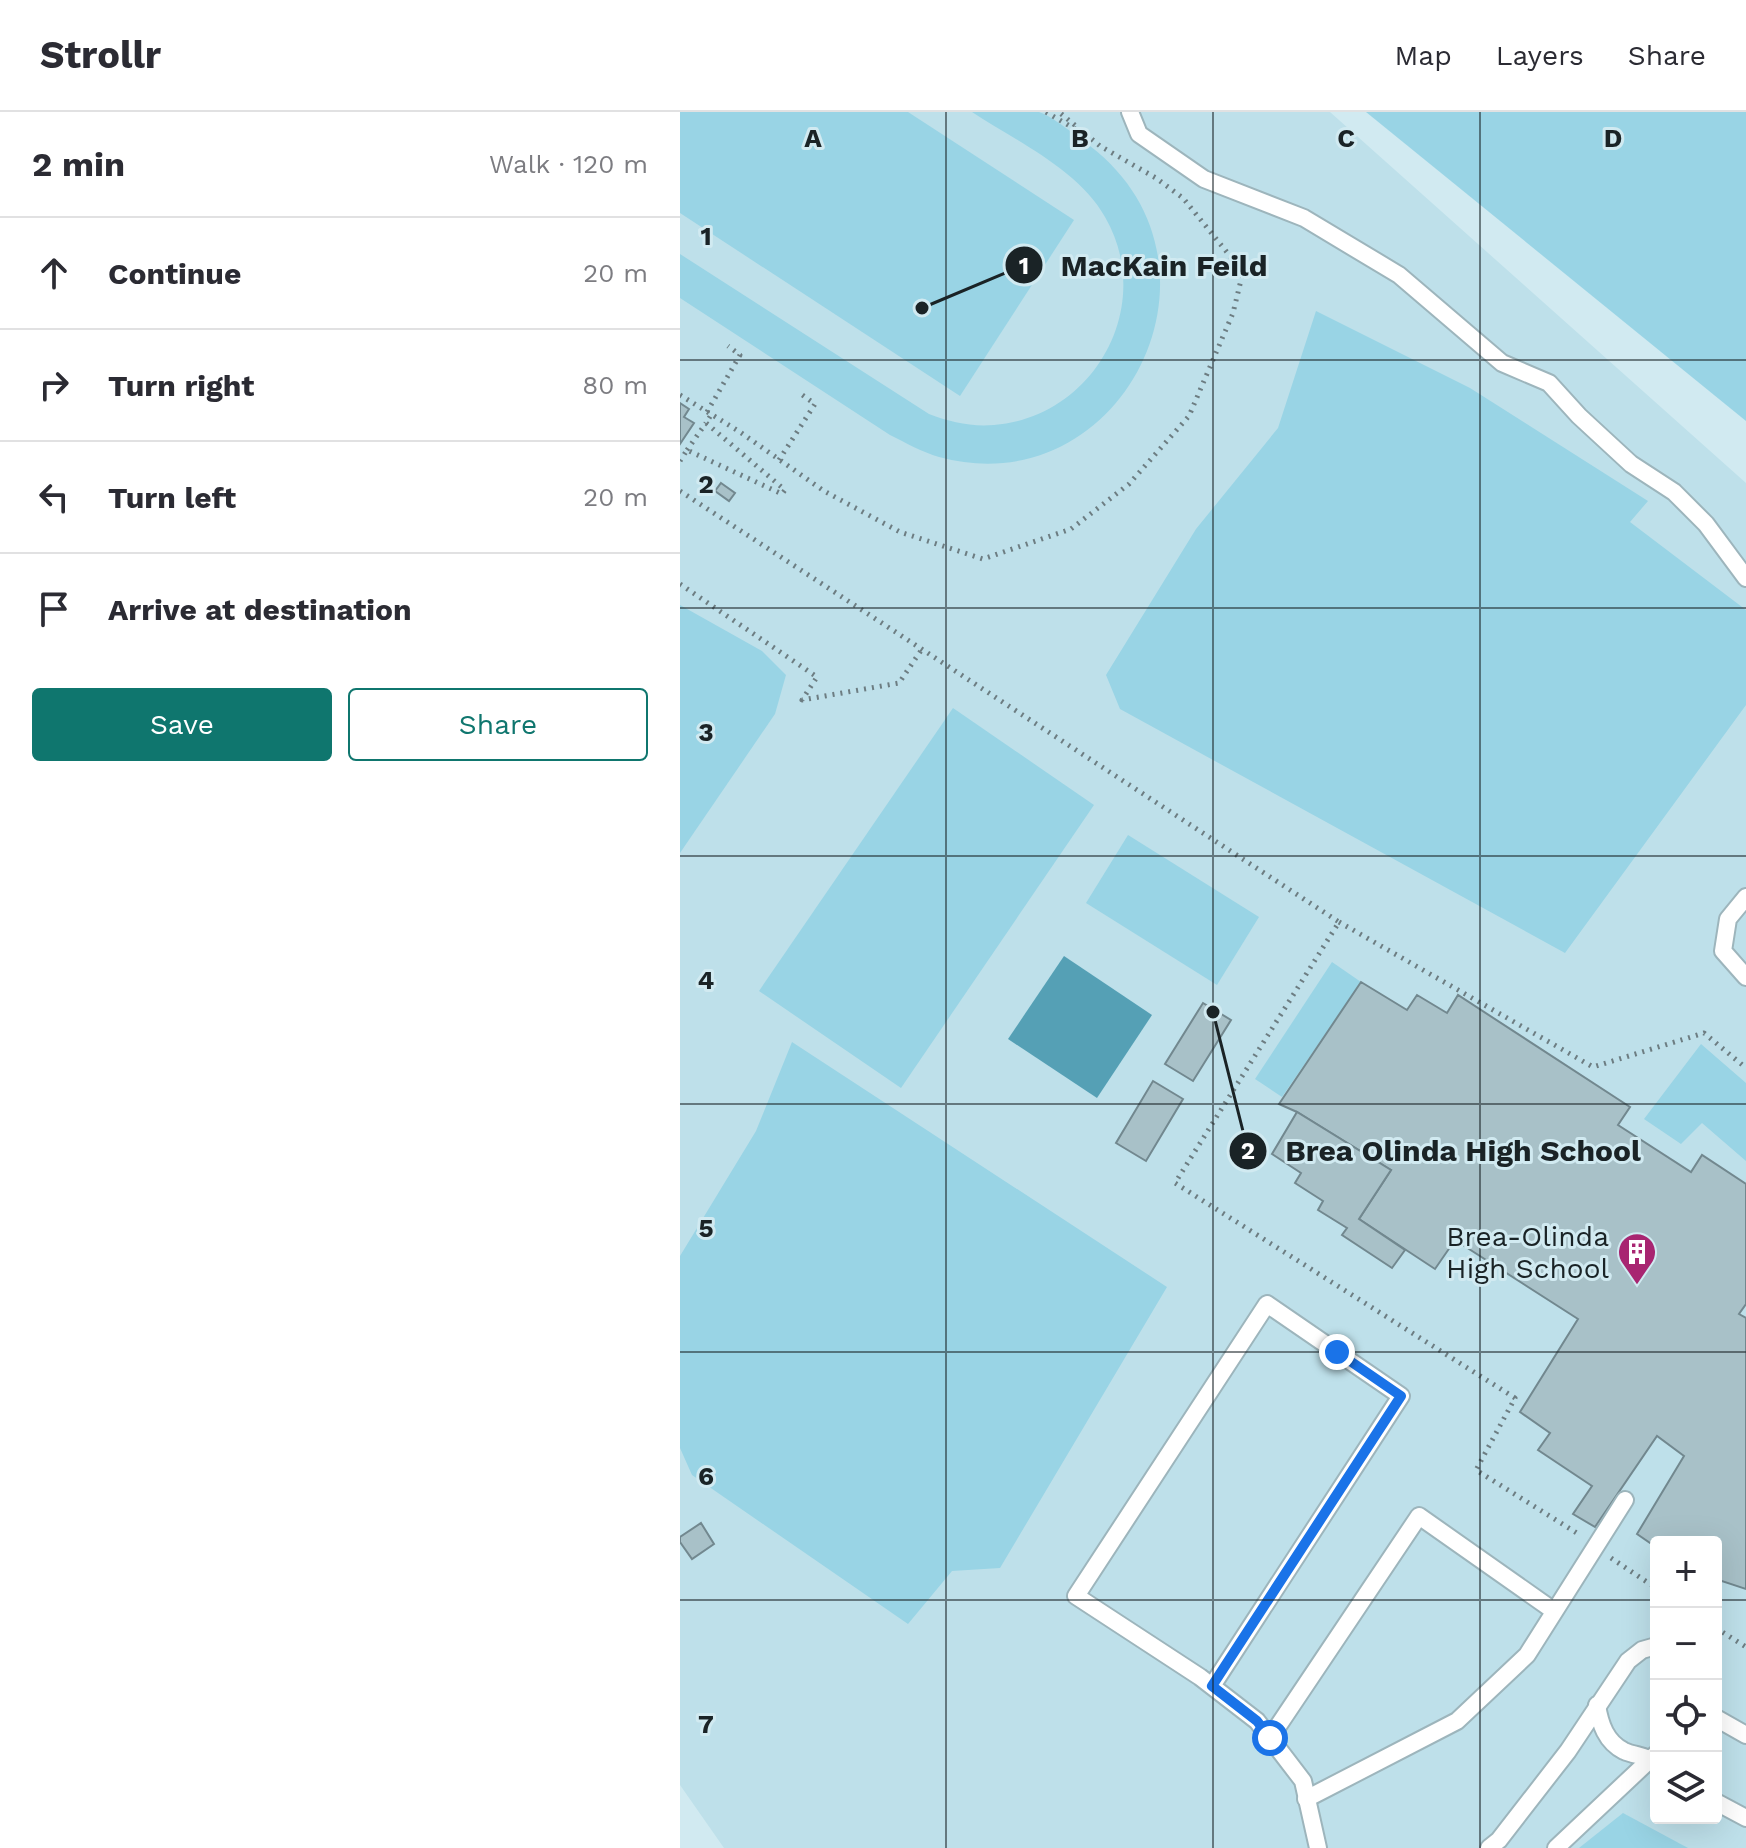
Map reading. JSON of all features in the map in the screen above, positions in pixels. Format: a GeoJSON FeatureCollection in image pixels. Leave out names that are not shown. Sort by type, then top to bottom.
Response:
{"type":"FeatureCollection","features":[{"type":"Feature","properties":{"kind":"lane"},"geometry":{"type":"LineString","coordinates":[[1130,112],[1139,134],[1204,179],[1304,218],[1399,275],[1502,363],[1549,383],[1631,464],[1674,492],[1706,524],[1746,578]]}},
{"type":"Feature","properties":{"kind":"lane"},"geometry":{"type":"LineString","coordinates":[[1746,897],[1728,919],[1723,951],[1746,977]]}},
{"type":"Feature","properties":{"kind":"lane"},"geometry":{"type":"LineString","coordinates":[[1212,1686],[1401,1396],[1267,1304],[1076,1596],[1212,1686],[1257,1721],[1303,1781],[1318,1848]]}},
{"type":"Feature","properties":{"kind":"lane"},"geometry":{"type":"LineString","coordinates":[[1306,1799],[1457,1721],[1527,1655],[1625,1500]]}},
{"type":"Feature","properties":{"kind":"lane"},"geometry":{"type":"LineString","coordinates":[[1270,1738],[1419,1516],[1554,1611]]}},
{"type":"Feature","properties":{"kind":"lane"},"geometry":{"type":"LineString","coordinates":[[1489,1848],[1499,1840],[1568,1751],[1628,1661],[1650,1648]]}},
{"type":"Feature","properties":{"kind":"lane"},"geometry":{"type":"LineString","coordinates":[[1597,1705],[1600,1722],[1608,1737],[1623,1750],[1650,1757]]}},
{"type":"Feature","properties":{"kind":"lane"},"geometry":{"type":"LineString","coordinates":[[1722,1721],[1746,1735]]}},
{"type":"Feature","properties":{"kind":"lane"},"geometry":{"type":"LineString","coordinates":[[1556,1848],[1650,1762]]}},
{"type":"Feature","properties":{"kind":"lane"},"geometry":{"type":"LineString","coordinates":[[1722,1805],[1746,1818]]}},
{"type":"Feature","properties":{"kind":"path"},"geometry":{"type":"LineString","coordinates":[[1046,112],[1086,135]]}},
{"type":"Feature","properties":{"kind":"path"},"geometry":{"type":"LineString","coordinates":[[680,395],[824,491],[900,532],[983,559],[1071,529],[1129,484],[1189,416],[1233,313],[1243,272],[1183,198],[1156,178],[1100,146],[1059,112]]}},
{"type":"Feature","properties":{"kind":"path"},"geometry":{"type":"LineString","coordinates":[[680,461],[706,423],[740,355],[728,346]]}},
{"type":"Feature","properties":{"kind":"path"},"geometry":{"type":"LineString","coordinates":[[779,460],[815,404],[801,394]]}},
{"type":"Feature","properties":{"kind":"path"},"geometry":{"type":"LineString","coordinates":[[687,450],[782,494],[785,490],[706,423]]}},
{"type":"Feature","properties":{"kind":"path"},"geometry":{"type":"LineString","coordinates":[[680,491],[1339,922],[1593,1067],[1704,1033],[1746,1068]]}},
{"type":"Feature","properties":{"kind":"path"},"geometry":{"type":"LineString","coordinates":[[680,584],[817,677],[802,700],[899,683],[922,649]]}},
{"type":"Feature","properties":{"kind":"path"},"geometry":{"type":"LineString","coordinates":[[1339,922],[1175,1183],[1515,1398],[1476,1470],[1596,1545],[1650,1584]]}},
{"type":"Feature","properties":{"kind":"path"},"geometry":{"type":"LineString","coordinates":[[1722,1632],[1746,1647]]}},
{"type":"Feature","properties":{"kind":"shaded area"},"geometry":{"type":"Polygon","coordinates":[[[680,112],[1330,112],[1746,483],[1746,1848],[724,1848],[680,1785],[680,112]]]}},
{"type":"Feature","properties":{"kind":"shaded area"},"geometry":{"type":"Polygon","coordinates":[[[680,112],[908,112],[1074,220],[960,396],[680,213],[680,112]]]}},
{"type":"Feature","properties":{"kind":"shaded area"},"geometry":{"type":"Polygon","coordinates":[[[972,112],[1039,112],[1072,132],[1090,146],[1135,195],[1157,251],[1158,309],[1141,364],[1108,411],[1062,446],[1005,463],[939,457],[890,435],[680,298],[680,254],[929,414],[945,419],[969,425],[994,425],[1030,417],[1061,402],[1087,379],[1106,351],[1119,319],[1123,286],[1119,251],[1105,217],[1079,185],[1045,158],[972,112]]]}},
{"type":"Feature","properties":{"kind":"shaded area"},"geometry":{"type":"Polygon","coordinates":[[[1366,112],[1746,112],[1746,421],[1366,112]]]}},
{"type":"Feature","properties":{"kind":"shaded area"},"geometry":{"type":"Polygon","coordinates":[[[1316,311],[1470,388],[1648,501],[1630,522],[1746,610],[1746,705],[1565,953],[1120,709],[1106,675],[1196,529],[1278,428],[1316,311]]]}},
{"type":"Feature","properties":{"kind":"shaded area"},"geometry":{"type":"Polygon","coordinates":[[[680,605],[762,651],[786,675],[775,714],[680,853],[680,605]]]}},
{"type":"Feature","properties":{"kind":"shaded area"},"geometry":{"type":"Polygon","coordinates":[[[953,708],[1094,805],[901,1088],[759,991],[953,708]]]}},
{"type":"Feature","properties":{"kind":"shaded area"},"geometry":{"type":"Polygon","coordinates":[[[1128,835],[1259,917],[1217,985],[1086,903],[1128,835]]]}},
{"type":"Feature","properties":{"kind":"shaded area"},"geometry":{"type":"Polygon","coordinates":[[[1064,956],[1152,1015],[1097,1098],[1008,1039],[1064,956]]]}},
{"type":"Feature","properties":{"kind":"shaded area"},"geometry":{"type":"Polygon","coordinates":[[[1332,962],[1361,982],[1282,1097],[1255,1079],[1332,962]]]}},
{"type":"Feature","properties":{"kind":"shaded area"},"geometry":{"type":"Polygon","coordinates":[[[792,1042],[1167,1287],[1000,1568],[952,1571],[908,1624],[692,1475],[680,1448],[680,1256],[756,1131],[792,1042]]]}},
{"type":"Feature","properties":{"kind":"shaded area"},"geometry":{"type":"Polygon","coordinates":[[[1701,1044],[1746,1083],[1746,1161],[1702,1123],[1681,1144],[1644,1119],[1701,1044]]]}},
{"type":"Feature","properties":{"kind":"shaded area"},"geometry":{"type":"Polygon","coordinates":[[[1623,1813],[1688,1848],[1579,1848],[1623,1813]]]}},
{"type":"Feature","properties":{"kind":"building"},"geometry":{"type":"Polygon","coordinates":[[[680,403],[689,409],[684,417],[694,423],[680,444],[680,403]]]}},
{"type":"Feature","properties":{"kind":"building"},"geometry":{"type":"Polygon","coordinates":[[[721,483],[735,493],[729,501],[715,491],[721,483]]]}},
{"type":"Feature","properties":{"kind":"building","name":"Brea-Olinda High School"},"geometry":{"type":"Polygon","coordinates":[[[1361,982],[1407,1010],[1417,995],[1447,1013],[1458,995],[1630,1107],[1618,1125],[1691,1172],[1702,1155],[1746,1184],[1746,1304],[1739,1314],[1746,1318],[1746,1589],[1722,1581],[1722,1536],[1650,1536],[1650,1543],[1637,1534],[1684,1456],[1657,1436],[1595,1527],[1573,1514],[1592,1486],[1538,1450],[1550,1433],[1520,1412],[1578,1319],[1455,1240],[1435,1269],[1359,1219],[1391,1170],[1279,1104],[1361,982]]]}},
{"type":"Feature","properties":{"kind":"building"},"geometry":{"type":"Polygon","coordinates":[[[1203,1003],[1231,1020],[1193,1081],[1165,1064],[1203,1003]]]}},
{"type":"Feature","properties":{"kind":"building"},"geometry":{"type":"Polygon","coordinates":[[[1153,1081],[1183,1099],[1146,1161],[1116,1143],[1153,1081]]]}},
{"type":"Feature","properties":{"kind":"building"},"geometry":{"type":"Polygon","coordinates":[[[1297,1112],[1391,1170],[1359,1219],[1405,1250],[1392,1268],[1342,1235],[1347,1228],[1318,1210],[1323,1201],[1295,1183],[1301,1173],[1272,1154],[1297,1112]]]}},
{"type":"Feature","properties":{"kind":"building"},"geometry":{"type":"Polygon","coordinates":[[[701,1523],[714,1544],[692,1559],[680,1537],[701,1523]]]}},
{"type":"Feature","properties":{"kind":"place","name":"MacKain Feild"},"geometry":{"type":"Point","coordinates":[922,308]}},
{"type":"Feature","properties":{"kind":"place","name":"Brea Olinda High School"},"geometry":{"type":"Point","coordinates":[1213,1012]}},
{"type":"Feature","properties":{"kind":"place","name":"Brea-Olinda High School"},"geometry":{"type":"Point","coordinates":[1637,1286]}},
{"type":"Feature","properties":{"kind":"route"},"geometry":{"type":"LineString","coordinates":[[1270,1738],[1257,1721],[1212,1686],[1401,1396],[1337,1352]]}}]}
